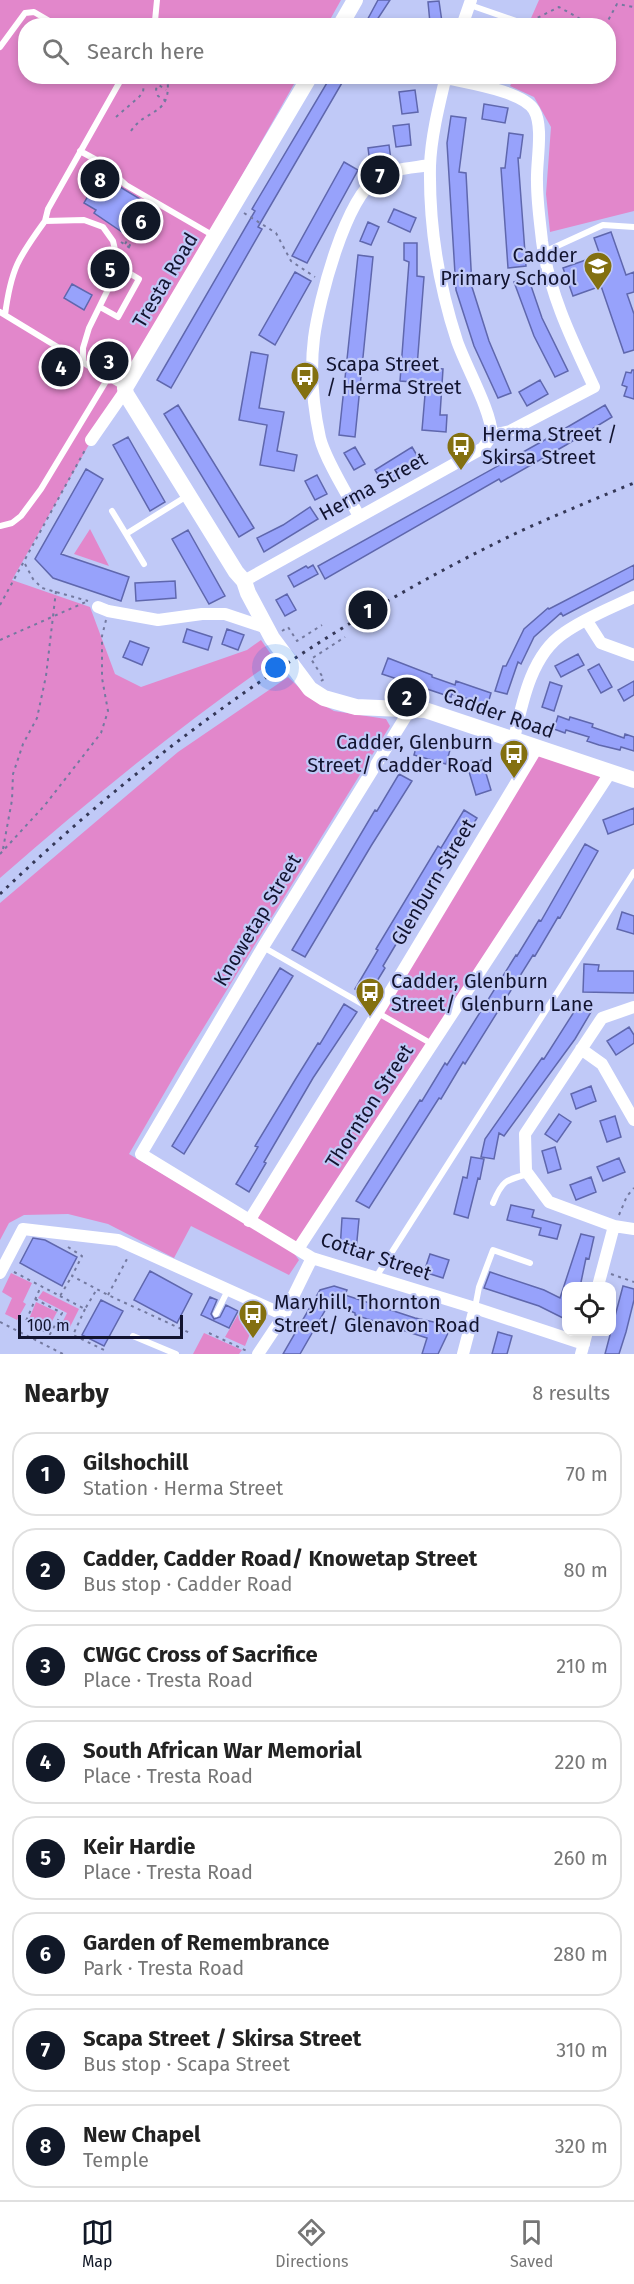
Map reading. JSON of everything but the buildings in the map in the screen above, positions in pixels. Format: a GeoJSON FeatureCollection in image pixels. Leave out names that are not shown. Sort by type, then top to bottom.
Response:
{"type":"FeatureCollection","features":[{"type":"Feature","properties":{"kind":"street"},"geometry":{"type":"LineString","coordinates":[[345,18],[355,0]]}},
{"type":"Feature","properties":{"kind":"street"},"geometry":{"type":"LineString","coordinates":[[465,18],[470,2]]}},
{"type":"Feature","properties":{"kind":"street","name":"Tresta Road"},"geometry":{"type":"LineString","coordinates":[[125,390],[305,84]]}},
{"type":"Feature","properties":{"kind":"street"},"geometry":{"type":"LineString","coordinates":[[444,84],[430,165],[434,230],[445,306],[459,347],[489,419],[492,435]]}},
{"type":"Feature","properties":{"kind":"street","name":"Herma Street"},"geometry":{"type":"LineString","coordinates":[[244,581],[483,448],[492,435],[510,431],[594,387],[557,307],[544,252],[537,183],[538,120],[534,110],[527,102],[503,92],[473,84]]}},
{"type":"Feature","properties":{"kind":"street"},"geometry":{"type":"LineString","coordinates":[[359,516],[321,440],[313,387],[314,338],[326,283],[352,210],[363,192],[376,178],[392,171],[430,165]]}},
{"type":"Feature","properties":{"kind":"street"},"geometry":{"type":"LineString","coordinates":[[91,440],[125,390]]}},
{"type":"Feature","properties":{"kind":"street"},"geometry":{"type":"LineString","coordinates":[[125,390],[188,495],[244,581],[270,633]]}},
{"type":"Feature","properties":{"kind":"street"},"geometry":{"type":"LineString","coordinates":[[514,739],[525,693],[540,660],[552,643],[563,633],[634,597]]}},
{"type":"Feature","properties":{"kind":"street"},"geometry":{"type":"LineString","coordinates":[[103,609],[158,620],[202,614],[225,614],[270,633]]}},
{"type":"Feature","properties":{"kind":"street"},"geometry":{"type":"LineString","coordinates":[[586,621],[601,643],[634,655]]}},
{"type":"Feature","properties":{"kind":"street","name":"Cadder Road"},"geometry":{"type":"LineString","coordinates":[[270,633],[310,688],[324,698],[356,707],[425,710],[634,780]]}},
{"type":"Feature","properties":{"kind":"street","name":"Knowetap Street"},"geometry":{"type":"LineString","coordinates":[[141,1154],[263,947],[411,708]]}},
{"type":"Feature","properties":{"kind":"street","name":"Glenburn Street"},"geometry":{"type":"LineString","coordinates":[[249,1221],[537,748]]}},
{"type":"Feature","properties":{"kind":"street","name":"Thornton Street"},"geometry":{"type":"LineString","coordinates":[[298,1249],[610,773]]}},
{"type":"Feature","properties":{"kind":"street"},"geometry":{"type":"LineString","coordinates":[[634,1007],[602,1018],[525,1134],[526,1171],[549,1202],[614,1226],[634,1229]]}},
{"type":"Feature","properties":{"kind":"street"},"geometry":{"type":"LineString","coordinates":[[581,1049],[602,1064],[634,1120]]}},
{"type":"Feature","properties":{"kind":"street","name":"Cottar Street"},"geometry":{"type":"LineString","coordinates":[[141,1154],[312,1258],[584,1343]]}},
{"type":"Feature","properties":{"kind":"street"},"geometry":{"type":"LineString","coordinates":[[599,1282],[614,1226]]}},
{"type":"Feature","properties":{"kind":"street"},"geometry":{"type":"LineString","coordinates":[[2,1270],[23,1229],[118,1240],[284,1315]]}},
{"type":"Feature","properties":{"kind":"street"},"geometry":{"type":"LineString","coordinates":[[256,1354],[284,1315],[312,1258]]}},
{"type":"Feature","properties":{"kind":"street"},"geometry":{"type":"LineString","coordinates":[[463,1354],[475,1308]]}},
{"type":"Feature","properties":{"kind":"lane"},"geometry":{"type":"LineString","coordinates":[[155,18],[157,0]]}},
{"type":"Feature","properties":{"kind":"lane"},"geometry":{"type":"LineString","coordinates":[[470,2],[510,18]]}},
{"type":"Feature","properties":{"kind":"lane"},"geometry":{"type":"LineString","coordinates":[[21,18],[25,13],[34,12],[44,18]]}},
{"type":"Feature","properties":{"kind":"lane"},"geometry":{"type":"LineString","coordinates":[[0,47],[18,23]]}},
{"type":"Feature","properties":{"kind":"lane"},"geometry":{"type":"LineString","coordinates":[[118,84],[48,209],[45,221],[19,258],[9,284],[2,314],[125,390]]}},
{"type":"Feature","properties":{"kind":"lane"},"geometry":{"type":"LineString","coordinates":[[80,151],[102,163],[126,185],[215,237]]}},
{"type":"Feature","properties":{"kind":"lane"},"geometry":{"type":"LineString","coordinates":[[45,221],[84,220],[103,227],[113,241],[119,267],[89,328],[83,348],[83,362]]}},
{"type":"Feature","properties":{"kind":"lane"},"geometry":{"type":"LineString","coordinates":[[544,252],[603,225],[634,228]]}},
{"type":"Feature","properties":{"kind":"lane"},"geometry":{"type":"LineString","coordinates":[[100,307],[118,316],[139,279],[119,267]]}},
{"type":"Feature","properties":{"kind":"lane"},"geometry":{"type":"LineString","coordinates":[[0,526],[12,523],[21,516],[41,489],[108,378]]}},
{"type":"Feature","properties":{"kind":"lane"},"geometry":{"type":"LineString","coordinates":[[126,534],[188,495]]}},
{"type":"Feature","properties":{"kind":"lane"},"geometry":{"type":"LineString","coordinates":[[112,511],[144,564]]}},
{"type":"Feature","properties":{"kind":"lane"},"geometry":{"type":"LineString","coordinates":[[376,1278],[634,872]]}},
{"type":"Feature","properties":{"kind":"lane"},"geometry":{"type":"LineString","coordinates":[[263,947],[432,1045]]}},
{"type":"Feature","properties":{"kind":"lane"},"geometry":{"type":"LineString","coordinates":[[493,1203],[500,1185],[507,1179],[528,1174]]}},
{"type":"Feature","properties":{"kind":"lane"},"geometry":{"type":"LineString","coordinates":[[475,1308],[479,1287],[493,1250],[530,1263]]}},
{"type":"Feature","properties":{"kind":"lane"},"geometry":{"type":"LineString","coordinates":[[216,1314],[228,1290]]}},
{"type":"Feature","properties":{"kind":"lane"},"geometry":{"type":"LineString","coordinates":[[133,1336],[176,1354]]}},
{"type":"Feature","properties":{"kind":"path"},"geometry":{"type":"LineString","coordinates":[[609,18],[616,4],[634,7]]}},
{"type":"Feature","properties":{"kind":"path"},"geometry":{"type":"LineString","coordinates":[[537,18],[559,7],[579,18]]}},
{"type":"Feature","properties":{"kind":"path"},"geometry":{"type":"LineString","coordinates":[[116,117],[139,98],[144,84]]}},
{"type":"Feature","properties":{"kind":"path"},"geometry":{"type":"LineString","coordinates":[[131,132],[138,123],[162,107],[166,101],[167,84]]}},
{"type":"Feature","properties":{"kind":"path"},"geometry":{"type":"LineString","coordinates":[[166,101],[158,96],[156,89],[159,86],[167,91]]}},
{"type":"Feature","properties":{"kind":"path"},"geometry":{"type":"LineString","coordinates":[[142,201],[149,205],[145,208],[152,212],[146,222],[140,233],[126,228],[142,201]]}},
{"type":"Feature","properties":{"kind":"path"},"geometry":{"type":"LineString","coordinates":[[233,207],[276,233],[291,261],[305,272],[326,283]]}},
{"type":"Feature","properties":{"kind":"path"},"geometry":{"type":"LineString","coordinates":[[129,247],[134,238],[141,240],[159,210]]}},
{"type":"Feature","properties":{"kind":"path"},"geometry":{"type":"LineString","coordinates":[[146,222],[150,225]]}},
{"type":"Feature","properties":{"kind":"path"},"geometry":{"type":"LineString","coordinates":[[124,244],[132,232]]}},
{"type":"Feature","properties":{"kind":"path"},"geometry":{"type":"LineString","coordinates":[[0,605],[91,440]]}},
{"type":"Feature","properties":{"kind":"path"},"geometry":{"type":"LineString","coordinates":[[0,640],[88,601],[42,588],[33,579],[24,562]]}},
{"type":"Feature","properties":{"kind":"path"},"geometry":{"type":"LineString","coordinates":[[1,853],[12,800],[13,774],[23,744],[37,718],[46,676],[56,591]]}},
{"type":"Feature","properties":{"kind":"path"},"geometry":{"type":"LineString","coordinates":[[1,853],[45,805],[101,733],[108,711],[102,678],[103,609]]}},
{"type":"Feature","properties":{"kind":"path"},"geometry":{"type":"LineString","coordinates":[[288,627],[297,641],[322,625]]}},
{"type":"Feature","properties":{"kind":"path"},"geometry":{"type":"LineString","coordinates":[[324,679],[311,659],[345,637]]}},
{"type":"Feature","properties":{"kind":"path"},"geometry":{"type":"LineString","coordinates":[[614,1226],[627,1196],[634,1188]]}},
{"type":"Feature","properties":{"kind":"path"},"geometry":{"type":"LineString","coordinates":[[60,1296],[82,1256],[63,1244]]}},
{"type":"Feature","properties":{"kind":"path"},"geometry":{"type":"LineString","coordinates":[[108,1295],[133,1247]]}},
{"type":"Feature","properties":{"kind":"path"},"geometry":{"type":"LineString","coordinates":[[2,1270],[41,1286],[85,1309]]}},
{"type":"Feature","properties":{"kind":"path"},"geometry":{"type":"LineString","coordinates":[[602,1270],[634,1281]]}},
{"type":"Feature","properties":{"kind":"path"},"geometry":{"type":"LineString","coordinates":[[72,1276],[190,1333]]}},
{"type":"Feature","properties":{"kind":"path"},"geometry":{"type":"LineString","coordinates":[[35,1299],[63,1313],[50,1334],[26,1321],[35,1299],[41,1286]]}},
{"type":"Feature","properties":{"kind":"path"},"geometry":{"type":"LineString","coordinates":[[97,1289],[73,1335],[104,1350],[102,1354]]}},
{"type":"Feature","properties":{"kind":"path"},"geometry":{"type":"LineString","coordinates":[[0,1322],[63,1354]]}},
{"type":"Feature","properties":{"kind":"path"},"geometry":{"type":"LineString","coordinates":[[209,1333],[256,1354]]}},
{"type":"Feature","properties":{"kind":"shaded area"},"geometry":{"type":"Polygon","coordinates":[[[0,0],[341,0],[331,18],[18,18],[18,84],[294,84],[12,580],[90,607],[115,674],[141,687],[247,650],[261,640],[275,660],[134,765],[0,878],[0,0]]]}},
{"type":"Feature","properties":{"kind":"shaded area"},"geometry":{"type":"Polygon","coordinates":[[[539,0],[634,0],[634,211],[550,232],[546,194],[551,127],[534,97],[510,86],[511,84],[616,84],[616,18],[531,18],[539,0]]]}},
{"type":"Feature","properties":{"kind":"shaded area"},"geometry":{"type":"Polygon","coordinates":[[[90,529],[109,566],[74,554],[90,529]]]}},
{"type":"Feature","properties":{"kind":"shaded area"},"geometry":{"type":"Polygon","coordinates":[[[288,677],[309,697],[334,711],[386,719],[390,726],[183,1061],[129,1154],[249,1225],[379,1014],[431,1045],[293,1252],[299,1260],[289,1275],[191,1226],[174,1258],[108,1224],[68,1214],[24,1215],[9,1223],[0,1240],[0,903],[178,752],[288,677]]]}},
{"type":"Feature","properties":{"kind":"shaded area"},"geometry":{"type":"Polygon","coordinates":[[[536,750],[607,774],[432,1043],[380,1012],[536,750]]]}},
{"type":"Feature","properties":{"kind":"shaded area"},"geometry":{"type":"Polygon","coordinates":[[[11,1273],[32,1283],[23,1302],[26,1304],[17,1320],[5,1314],[12,1298],[2,1292],[11,1273]]]}},
{"type":"Feature","properties":{"kind":"shaded area"},"geometry":{"type":"Polygon","coordinates":[[[43,1291],[79,1309],[70,1327],[62,1323],[67,1313],[38,1298],[43,1291]]]}},
{"type":"Feature","properties":{"kind":"shaded area"},"geometry":{"type":"Polygon","coordinates":[[[36,1302],[57,1312],[49,1327],[29,1319],[36,1302]]]}},
{"type":"Feature","properties":{"kind":"shaded area"},"geometry":{"type":"Polygon","coordinates":[[[240,1311],[254,1324],[245,1346],[225,1337],[240,1311]]]}},
{"type":"Feature","properties":{"kind":"shaded area"},"geometry":{"type":"Polygon","coordinates":[[[204,1333],[242,1350],[239,1354],[193,1354],[204,1333]]]}},
{"type":"Feature","properties":{"kind":"railway"},"geometry":{"type":"LineString","coordinates":[[0,894],[120,787],[183,737],[315,645],[453,565],[525,529],[634,483]]}},
{"type":"Feature","properties":{"kind":"place","name":"Scapa Street / Skirsa Street"},"geometry":{"type":"Point","coordinates":[380,175]}},
{"type":"Feature","properties":{"kind":"place","name":"New Chapel"},"geometry":{"type":"Point","coordinates":[100,179]}},
{"type":"Feature","properties":{"kind":"place","name":"Garden of Remembrance"},"geometry":{"type":"Point","coordinates":[141,221]}},
{"type":"Feature","properties":{"kind":"place","name":"Keir Hardie"},"geometry":{"type":"Point","coordinates":[110,269]}},
{"type":"Feature","properties":{"kind":"place","name":"Cadder Primary School"},"geometry":{"type":"Point","coordinates":[598,292]}},
{"type":"Feature","properties":{"kind":"place","name":"CWGC Cross of Sacrifice"},"geometry":{"type":"Point","coordinates":[109,361]}},
{"type":"Feature","properties":{"kind":"place","name":"South African War Memorial"},"geometry":{"type":"Point","coordinates":[61,367]}},
{"type":"Feature","properties":{"kind":"place","name":"Scapa Street / Herma Street"},"geometry":{"type":"Point","coordinates":[305,402]}},
{"type":"Feature","properties":{"kind":"place","name":"Herma Street / Skirsa Street"},"geometry":{"type":"Point","coordinates":[461,472]}},
{"type":"Feature","properties":{"kind":"place","name":"Gilshochill"},"geometry":{"type":"Point","coordinates":[368,610]}},
{"type":"Feature","properties":{"kind":"place","name":"Cadder, Cadder Road/ Knowetap Street"},"geometry":{"type":"Point","coordinates":[407,697]}},
{"type":"Feature","properties":{"kind":"place","name":"Cadder, Glenburn Street/ Cadder Road"},"geometry":{"type":"Point","coordinates":[514,780]}},
{"type":"Feature","properties":{"kind":"place","name":"Cadder, Glenburn Street/ Glenburn Lane"},"geometry":{"type":"Point","coordinates":[370,1018]}},
{"type":"Feature","properties":{"kind":"place","name":"Maryhill, Thornton Street/ Glenavon Road"},"geometry":{"type":"Point","coordinates":[253,1340]}}]}
